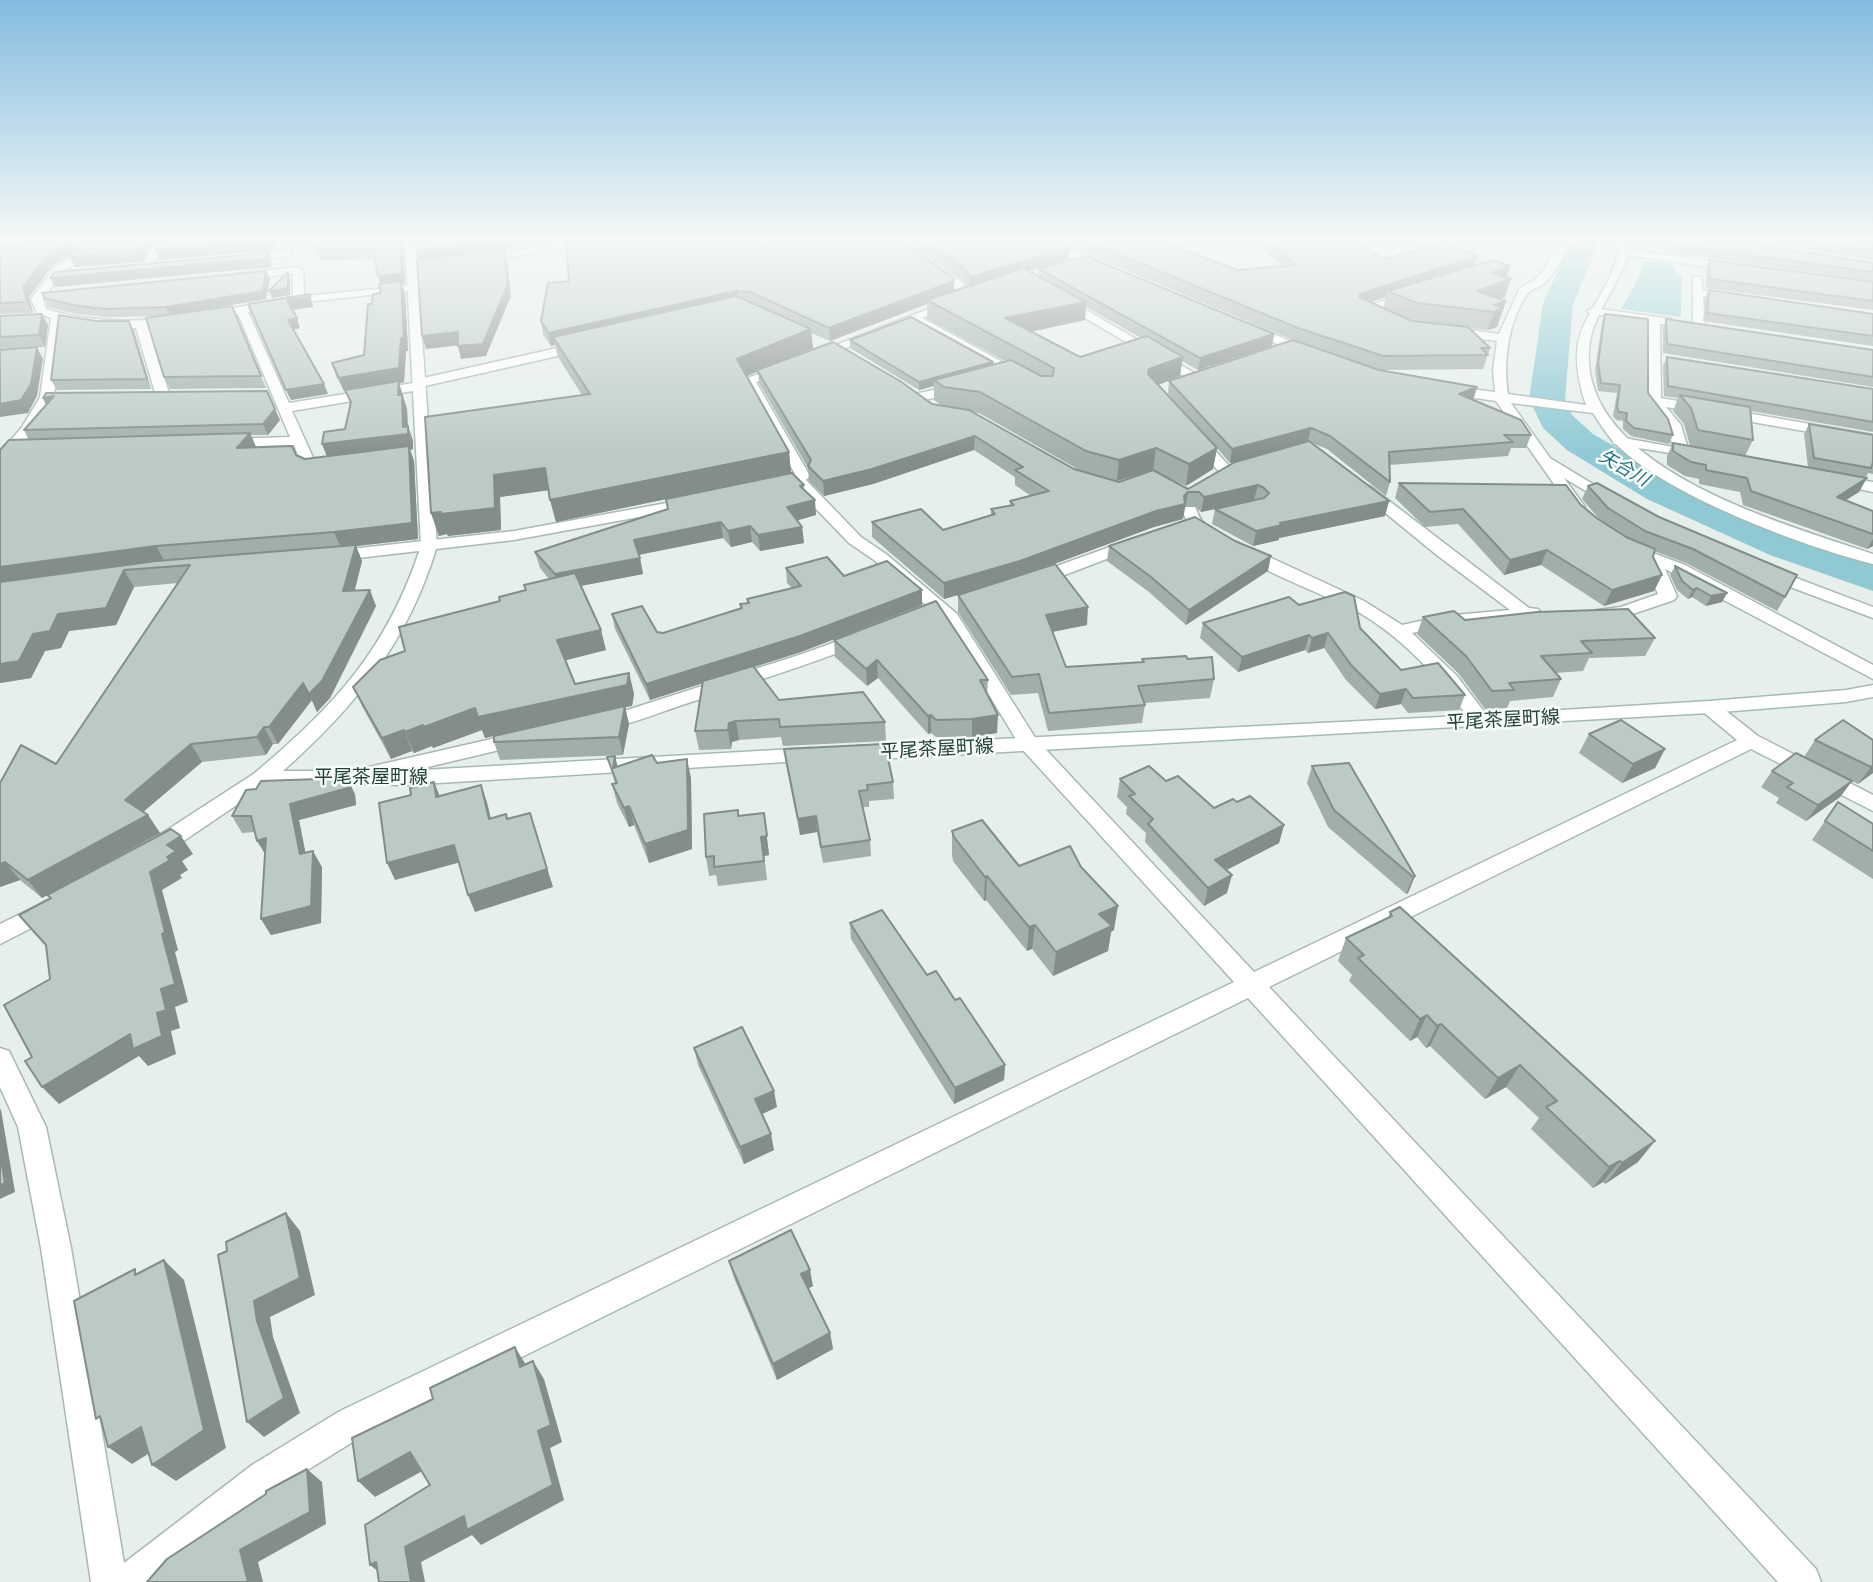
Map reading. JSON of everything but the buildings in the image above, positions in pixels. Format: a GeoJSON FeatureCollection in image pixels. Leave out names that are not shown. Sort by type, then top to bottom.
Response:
{"type":"FeatureCollection","features":[{"type":"Feature","properties":{"kind":"street"},"geometry":{"type":"LineString","coordinates":[[45,313],[57,318]]}},
{"type":"Feature","properties":{"kind":"street"},"geometry":{"type":"LineString","coordinates":[[34,319],[57,318],[90,324],[141,324],[215,313]]}},
{"type":"Feature","properties":{"kind":"street"},"geometry":{"type":"LineString","coordinates":[[242,313],[276,399],[310,468],[337,466]]}},
{"type":"Feature","properties":{"kind":"street","name":"平尾茶屋町線"},"geometry":{"type":"LineString","coordinates":[[262,778],[327,721],[356,687],[401,621],[418,584],[429,546],[417,454],[419,385],[416,313]]}},
{"type":"Feature","properties":{"kind":"street"},"geometry":{"type":"LineString","coordinates":[[772,486],[803,476],[748,380],[926,313]]}},
{"type":"Feature","properties":{"kind":"street"},"geometry":{"type":"LineString","coordinates":[[1086,313],[1202,376],[1175,385]]}},
{"type":"Feature","properties":{"kind":"street"},"geometry":{"type":"LineString","coordinates":[[1373,313],[1386,318]]}},
{"type":"Feature","properties":{"kind":"street"},"geometry":{"type":"LineString","coordinates":[[1512,313],[1503,338],[1499,379],[1507,400],[1542,458],[1588,521]]}},
{"type":"Feature","properties":{"kind":"street"},"geometry":{"type":"LineString","coordinates":[[1592,313],[1585,326],[1581,365],[1592,409],[1619,441],[1644,462],[1683,485],[1793,531],[1873,559]]}},
{"type":"Feature","properties":{"kind":"street"},"geometry":{"type":"LineString","coordinates":[[1605,313],[1713,329]]}},
{"type":"Feature","properties":{"kind":"street"},"geometry":{"type":"LineString","coordinates":[[1688,325],[1691,313]]}},
{"type":"Feature","properties":{"kind":"street"},"geometry":{"type":"LineString","coordinates":[[0,462],[54,397],[46,353],[57,318]]}},
{"type":"Feature","properties":{"kind":"street"},"geometry":{"type":"LineString","coordinates":[[913,318],[1034,384]]}},
{"type":"Feature","properties":{"kind":"street"},"geometry":{"type":"LineString","coordinates":[[1654,320],[1660,359],[1654,401],[1674,425],[1682,453]]}},
{"type":"Feature","properties":{"kind":"street"},"geometry":{"type":"LineString","coordinates":[[141,324],[163,396]]}},
{"type":"Feature","properties":{"kind":"street"},"geometry":{"type":"LineString","coordinates":[[1239,324],[1290,346],[1327,358]]}},
{"type":"Feature","properties":{"kind":"street"},"geometry":{"type":"LineString","coordinates":[[1436,330],[1503,338]]}},
{"type":"Feature","properties":{"kind":"street"},"geometry":{"type":"LineString","coordinates":[[276,399],[419,385],[594,344]]}},
{"type":"Feature","properties":{"kind":"street"},"geometry":{"type":"LineString","coordinates":[[1266,354],[1290,346]]}},
{"type":"Feature","properties":{"kind":"street"},"geometry":{"type":"LineString","coordinates":[[994,378],[1012,372]]}},
{"type":"Feature","properties":{"kind":"street"},"geometry":{"type":"LineString","coordinates":[[931,408],[911,394],[976,384]]}},
{"type":"Feature","properties":{"kind":"street"},"geometry":{"type":"LineString","coordinates":[[1434,388],[1507,400],[1592,409]]}},
{"type":"Feature","properties":{"kind":"street"},"geometry":{"type":"LineString","coordinates":[[1654,401],[1873,439]]}},
{"type":"Feature","properties":{"kind":"street"},"geometry":{"type":"LineString","coordinates":[[1184,424],[1221,474],[1242,464]]}},
{"type":"Feature","properties":{"kind":"street"},"geometry":{"type":"LineString","coordinates":[[1619,441],[1709,457]]}},
{"type":"Feature","properties":{"kind":"street"},"geometry":{"type":"LineString","coordinates":[[216,443],[299,442]]}},
{"type":"Feature","properties":{"kind":"street"},"geometry":{"type":"LineString","coordinates":[[11,449],[38,448]]}},
{"type":"Feature","properties":{"kind":"street"},"geometry":{"type":"LineString","coordinates":[[1542,458],[1627,509]]}},
{"type":"Feature","properties":{"kind":"street"},"geometry":{"type":"LineString","coordinates":[[1349,477],[1525,613]]}},
{"type":"Feature","properties":{"kind":"street"},"geometry":{"type":"LineString","coordinates":[[1818,477],[1873,487]]}},
{"type":"Feature","properties":{"kind":"street"},"geometry":{"type":"LineString","coordinates":[[797,480],[855,540],[942,608],[951,618],[1029,744],[1803,1582]]}},
{"type":"Feature","properties":{"kind":"street"},"geometry":{"type":"LineString","coordinates":[[1183,491],[1195,522],[1239,551],[1265,560],[1358,605],[1399,631],[1450,680],[1481,722]]}},
{"type":"Feature","properties":{"kind":"street"},"geometry":{"type":"LineString","coordinates":[[315,558],[586,525],[710,499]]}},
{"type":"Feature","properties":{"kind":"street"},"geometry":{"type":"LineString","coordinates":[[1173,529],[1219,516]]}},
{"type":"Feature","properties":{"kind":"street"},"geometry":{"type":"LineString","coordinates":[[1014,587],[1150,537]]}},
{"type":"Feature","properties":{"kind":"street"},"geometry":{"type":"LineString","coordinates":[[1613,539],[1873,673]]}},
{"type":"Feature","properties":{"kind":"street"},"geometry":{"type":"LineString","coordinates":[[1586,614],[1624,612],[1668,596],[1656,572],[1659,561]]}},
{"type":"Feature","properties":{"kind":"street"},"geometry":{"type":"LineString","coordinates":[[1747,564],[1873,613]]}},
{"type":"Feature","properties":{"kind":"street"},"geometry":{"type":"LineString","coordinates":[[917,616],[967,602]]}},
{"type":"Feature","properties":{"kind":"street"},"geometry":{"type":"LineString","coordinates":[[1399,631],[1443,621],[1549,613]]}},
{"type":"Feature","properties":{"kind":"street"},"geometry":{"type":"LineString","coordinates":[[576,727],[628,716],[809,658],[881,630]]}},
{"type":"Feature","properties":{"kind":"street","name":"平尾茶屋町線"},"geometry":{"type":"LineString","coordinates":[[262,778],[431,777],[1481,722],[1709,707],[1846,696],[1873,691]]}},
{"type":"Feature","properties":{"kind":"street"},"geometry":{"type":"LineString","coordinates":[[1709,707],[1751,741],[1873,804]]}},
{"type":"Feature","properties":{"kind":"street"},"geometry":{"type":"LineString","coordinates":[[352,778],[538,735]]}},
{"type":"Feature","properties":{"kind":"street"},"geometry":{"type":"LineString","coordinates":[[130,1582],[250,1487],[308,1447],[341,1429],[1751,741]]}},
{"type":"Feature","properties":{"kind":"street"},"geometry":{"type":"LineString","coordinates":[[137,859],[173,839],[262,778]]}},
{"type":"Feature","properties":{"kind":"street"},"geometry":{"type":"LineString","coordinates":[[0,935],[67,899]]}},
{"type":"Feature","properties":{"kind":"street"},"geometry":{"type":"LineString","coordinates":[[0,1059],[32,1127],[56,1248],[109,1582]]}},
{"type":"Feature","properties":{"kind":"water"},"geometry":{"type":"Polygon","coordinates":[[[1650,313],[1681,313],[1681,317],[1650,313]]]}},
{"type":"Feature","properties":{"kind":"waterway","name":"矢合川"},"geometry":{"type":"LineString","coordinates":[[1557,313],[1547,399],[1556,420],[1580,442],[1661,490],[1785,546],[1873,578]]}}]}
